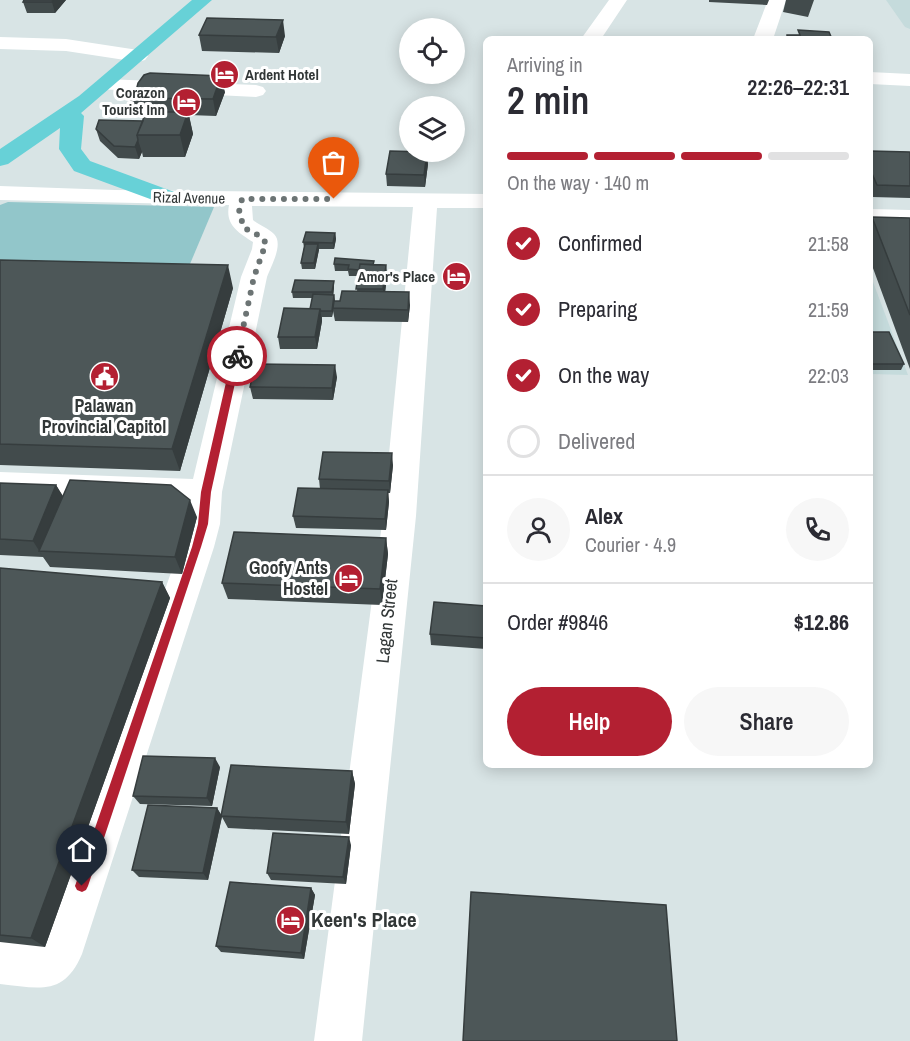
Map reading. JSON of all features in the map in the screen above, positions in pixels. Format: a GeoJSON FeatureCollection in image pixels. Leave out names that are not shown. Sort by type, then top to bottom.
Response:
{"type":"FeatureCollection","features":[{"type":"Feature","properties":{"kind":"main road"},"geometry":{"type":"LineString","coordinates":[[0,183],[104,85],[203,0]]}},
{"type":"Feature","properties":{"kind":"main road"},"geometry":{"type":"LineString","coordinates":[[0,159],[48,126],[80,108]]}},
{"type":"Feature","properties":{"kind":"main road"},"geometry":{"type":"LineString","coordinates":[[80,108],[68,144],[72,156],[82,166],[169,198]]}},
{"type":"Feature","properties":{"kind":"main road"},"geometry":{"type":"LineString","coordinates":[[0,147],[48,126]]}},
{"type":"Feature","properties":{"kind":"street"},"geometry":{"type":"LineString","coordinates":[[593,36],[618,0]]}},
{"type":"Feature","properties":{"kind":"street"},"geometry":{"type":"LineString","coordinates":[[764,36],[777,0]]}},
{"type":"Feature","properties":{"kind":"street"},"geometry":{"type":"LineString","coordinates":[[0,43],[66,45],[138,56]]}},
{"type":"Feature","properties":{"kind":"street"},"geometry":{"type":"LineString","coordinates":[[873,78],[910,80]]}},
{"type":"Feature","properties":{"kind":"street"},"geometry":{"type":"LineString","coordinates":[[104,85],[256,91]]}},
{"type":"Feature","properties":{"kind":"street","name":"Rizal Avenue"},"geometry":{"type":"LineString","coordinates":[[0,193],[169,198],[483,201]]}},
{"type":"Feature","properties":{"kind":"street"},"geometry":{"type":"LineString","coordinates":[[0,961],[44,966],[59,954],[196,547],[203,524],[206,492],[243,277],[266,243],[260,236],[244,228],[239,212],[242,199]]}},
{"type":"Feature","properties":{"kind":"street","name":"Lagan Street"},"geometry":{"type":"LineString","coordinates":[[338,1041],[386,633],[417,340],[426,199]]}},
{"type":"Feature","properties":{"kind":"street"},"geometry":{"type":"LineString","coordinates":[[873,216],[910,217]]}},
{"type":"Feature","properties":{"kind":"street"},"geometry":{"type":"LineString","coordinates":[[0,484],[206,492]]}},
{"type":"Feature","properties":{"kind":"shaded area"},"geometry":{"type":"Polygon","coordinates":[[[886,0],[910,0],[910,29],[905,27],[886,0]]]}},
{"type":"Feature","properties":{"kind":"shaded area"},"geometry":{"type":"Polygon","coordinates":[[[8,202],[214,207],[190,264],[0,262],[0,205],[8,202]]]}},
{"type":"Feature","properties":{"kind":"shaded area"},"geometry":{"type":"Polygon","coordinates":[[[873,282],[908,375],[873,374],[873,282]]]}},
{"type":"Feature","properties":{"kind":"building"},"geometry":{"type":"Polygon","coordinates":[[[24,0],[53,0],[52,2],[23,2],[24,0]]]}},
{"type":"Feature","properties":{"kind":"building"},"geometry":{"type":"Polygon","coordinates":[[[207,18],[283,20],[276,37],[199,35],[207,18]]]}},
{"type":"Feature","properties":{"kind":"building"},"geometry":{"type":"Polygon","coordinates":[[[798,30],[829,32],[831,36],[787,36],[800,35],[798,30]]]}},
{"type":"Feature","properties":{"kind":"building"},"geometry":{"type":"Polygon","coordinates":[[[150,73],[221,76],[213,99],[130,98],[129,96],[136,91],[144,75],[150,73]]]}},
{"type":"Feature","properties":{"kind":"building"},"geometry":{"type":"Polygon","coordinates":[[[146,112],[188,112],[180,135],[137,135],[146,112]]]}},
{"type":"Feature","properties":{"kind":"building"},"geometry":{"type":"Polygon","coordinates":[[[99,120],[143,121],[135,147],[114,146],[96,129],[99,120]]]}},
{"type":"Feature","properties":{"kind":"building"},"geometry":{"type":"Polygon","coordinates":[[[390,151],[399,151],[399,162],[426,162],[424,175],[386,174],[390,151]]]}},
{"type":"Feature","properties":{"kind":"building"},"geometry":{"type":"Polygon","coordinates":[[[873,151],[910,152],[910,186],[877,185],[873,176],[873,151]]]}},
{"type":"Feature","properties":{"kind":"building"},"geometry":{"type":"Polygon","coordinates":[[[873,217],[910,218],[910,315],[873,220],[873,217]]]}},
{"type":"Feature","properties":{"kind":"building"},"geometry":{"type":"Polygon","coordinates":[[[306,232],[335,233],[333,243],[303,242],[306,232]]]}},
{"type":"Feature","properties":{"kind":"building"},"geometry":{"type":"Polygon","coordinates":[[[305,244],[318,244],[314,263],[301,263],[305,244]]]}},
{"type":"Feature","properties":{"kind":"building"},"geometry":{"type":"Polygon","coordinates":[[[335,258],[374,261],[373,265],[360,264],[359,270],[348,269],[349,265],[334,264],[335,258]]]}},
{"type":"Feature","properties":{"kind":"building","name":"Palawan Provincial Capitol"},"geometry":{"type":"Polygon","coordinates":[[[0,260],[228,265],[172,449],[0,444],[0,260]]]}},
{"type":"Feature","properties":{"kind":"building"},"geometry":{"type":"Polygon","coordinates":[[[360,264],[386,265],[383,289],[356,289],[360,264]]]}},
{"type":"Feature","properties":{"kind":"building"},"geometry":{"type":"Polygon","coordinates":[[[295,280],[334,281],[332,292],[292,292],[295,280]]]}},
{"type":"Feature","properties":{"kind":"building"},"geometry":{"type":"Polygon","coordinates":[[[342,291],[409,292],[408,310],[333,308],[334,301],[340,301],[342,291]]]}},
{"type":"Feature","properties":{"kind":"building"},"geometry":{"type":"Polygon","coordinates":[[[313,294],[334,295],[332,311],[310,309],[313,294]]]}},
{"type":"Feature","properties":{"kind":"building"},"geometry":{"type":"Polygon","coordinates":[[[284,308],[320,309],[315,337],[278,337],[284,308]]]}},
{"type":"Feature","properties":{"kind":"building"},"geometry":{"type":"Polygon","coordinates":[[[873,332],[889,332],[904,364],[873,364],[873,332]]]}},
{"type":"Feature","properties":{"kind":"building"},"geometry":{"type":"Polygon","coordinates":[[[255,364],[335,365],[332,388],[250,387],[255,364]]]}},
{"type":"Feature","properties":{"kind":"building"},"geometry":{"type":"Polygon","coordinates":[[[323,452],[392,453],[389,481],[319,479],[323,452]]]}},
{"type":"Feature","properties":{"kind":"building"},"geometry":{"type":"Polygon","coordinates":[[[70,480],[171,485],[190,500],[175,557],[39,551],[70,480]]]}},
{"type":"Feature","properties":{"kind":"building"},"geometry":{"type":"Polygon","coordinates":[[[0,483],[56,485],[33,541],[0,539],[0,483]]]}},
{"type":"Feature","properties":{"kind":"building"},"geometry":{"type":"Polygon","coordinates":[[[298,488],[388,490],[385,519],[293,516],[298,488]]]}},
{"type":"Feature","properties":{"kind":"building"},"geometry":{"type":"Polygon","coordinates":[[[234,532],[386,538],[380,589],[222,583],[234,532]]]}},
{"type":"Feature","properties":{"kind":"building"},"geometry":{"type":"Polygon","coordinates":[[[0,568],[162,582],[31,938],[0,935],[0,568]]]}},
{"type":"Feature","properties":{"kind":"building"},"geometry":{"type":"Polygon","coordinates":[[[434,602],[483,606],[483,638],[430,634],[434,602]]]}},
{"type":"Feature","properties":{"kind":"building"},"geometry":{"type":"Polygon","coordinates":[[[143,756],[215,758],[207,798],[133,796],[143,756]]]}},
{"type":"Feature","properties":{"kind":"building"},"geometry":{"type":"Polygon","coordinates":[[[231,765],[352,771],[346,822],[221,816],[231,765]]]}},
{"type":"Feature","properties":{"kind":"building"},"geometry":{"type":"Polygon","coordinates":[[[148,805],[217,808],[203,873],[132,870],[148,805]]]}},
{"type":"Feature","properties":{"kind":"building"},"geometry":{"type":"Polygon","coordinates":[[[273,833],[349,837],[343,877],[267,873],[273,833]]]}},
{"type":"Feature","properties":{"kind":"building"},"geometry":{"type":"Polygon","coordinates":[[[230,882],[311,888],[301,953],[216,946],[230,882]]]}},
{"type":"Feature","properties":{"kind":"building"},"geometry":{"type":"Polygon","coordinates":[[[471,892],[666,905],[677,1041],[463,1041],[471,892]]]}},
{"type":"Feature","properties":{"kind":"way so far"},"geometry":{"type":"LineString","coordinates":[[237,356],[254,277],[266,243],[265,239],[244,228],[239,212],[242,199],[334,199]]}},
{"type":"Feature","properties":{"kind":"place","name":"Ardent Hotel"},"geometry":{"type":"Point","coordinates":[224,75]}},
{"type":"Feature","properties":{"kind":"place","name":"Corazon Tourist Inn"},"geometry":{"type":"Point","coordinates":[186,102]}},
{"type":"Feature","properties":{"kind":"place","name":"Amor's Place"},"geometry":{"type":"Point","coordinates":[456,277]}},
{"type":"Feature","properties":{"kind":"place","name":"Palawan Provincial Capitol"},"geometry":{"type":"Point","coordinates":[104,377]}},
{"type":"Feature","properties":{"kind":"place","name":"Goofy Ants Hostel"},"geometry":{"type":"Point","coordinates":[349,578]}},
{"type":"Feature","properties":{"kind":"place","name":"Keen's Place"},"geometry":{"type":"Point","coordinates":[290,920]}},
{"type":"Feature","properties":{"kind":"route"},"geometry":{"type":"LineString","coordinates":[[82,886],[203,524],[206,492],[237,356]]}}]}
